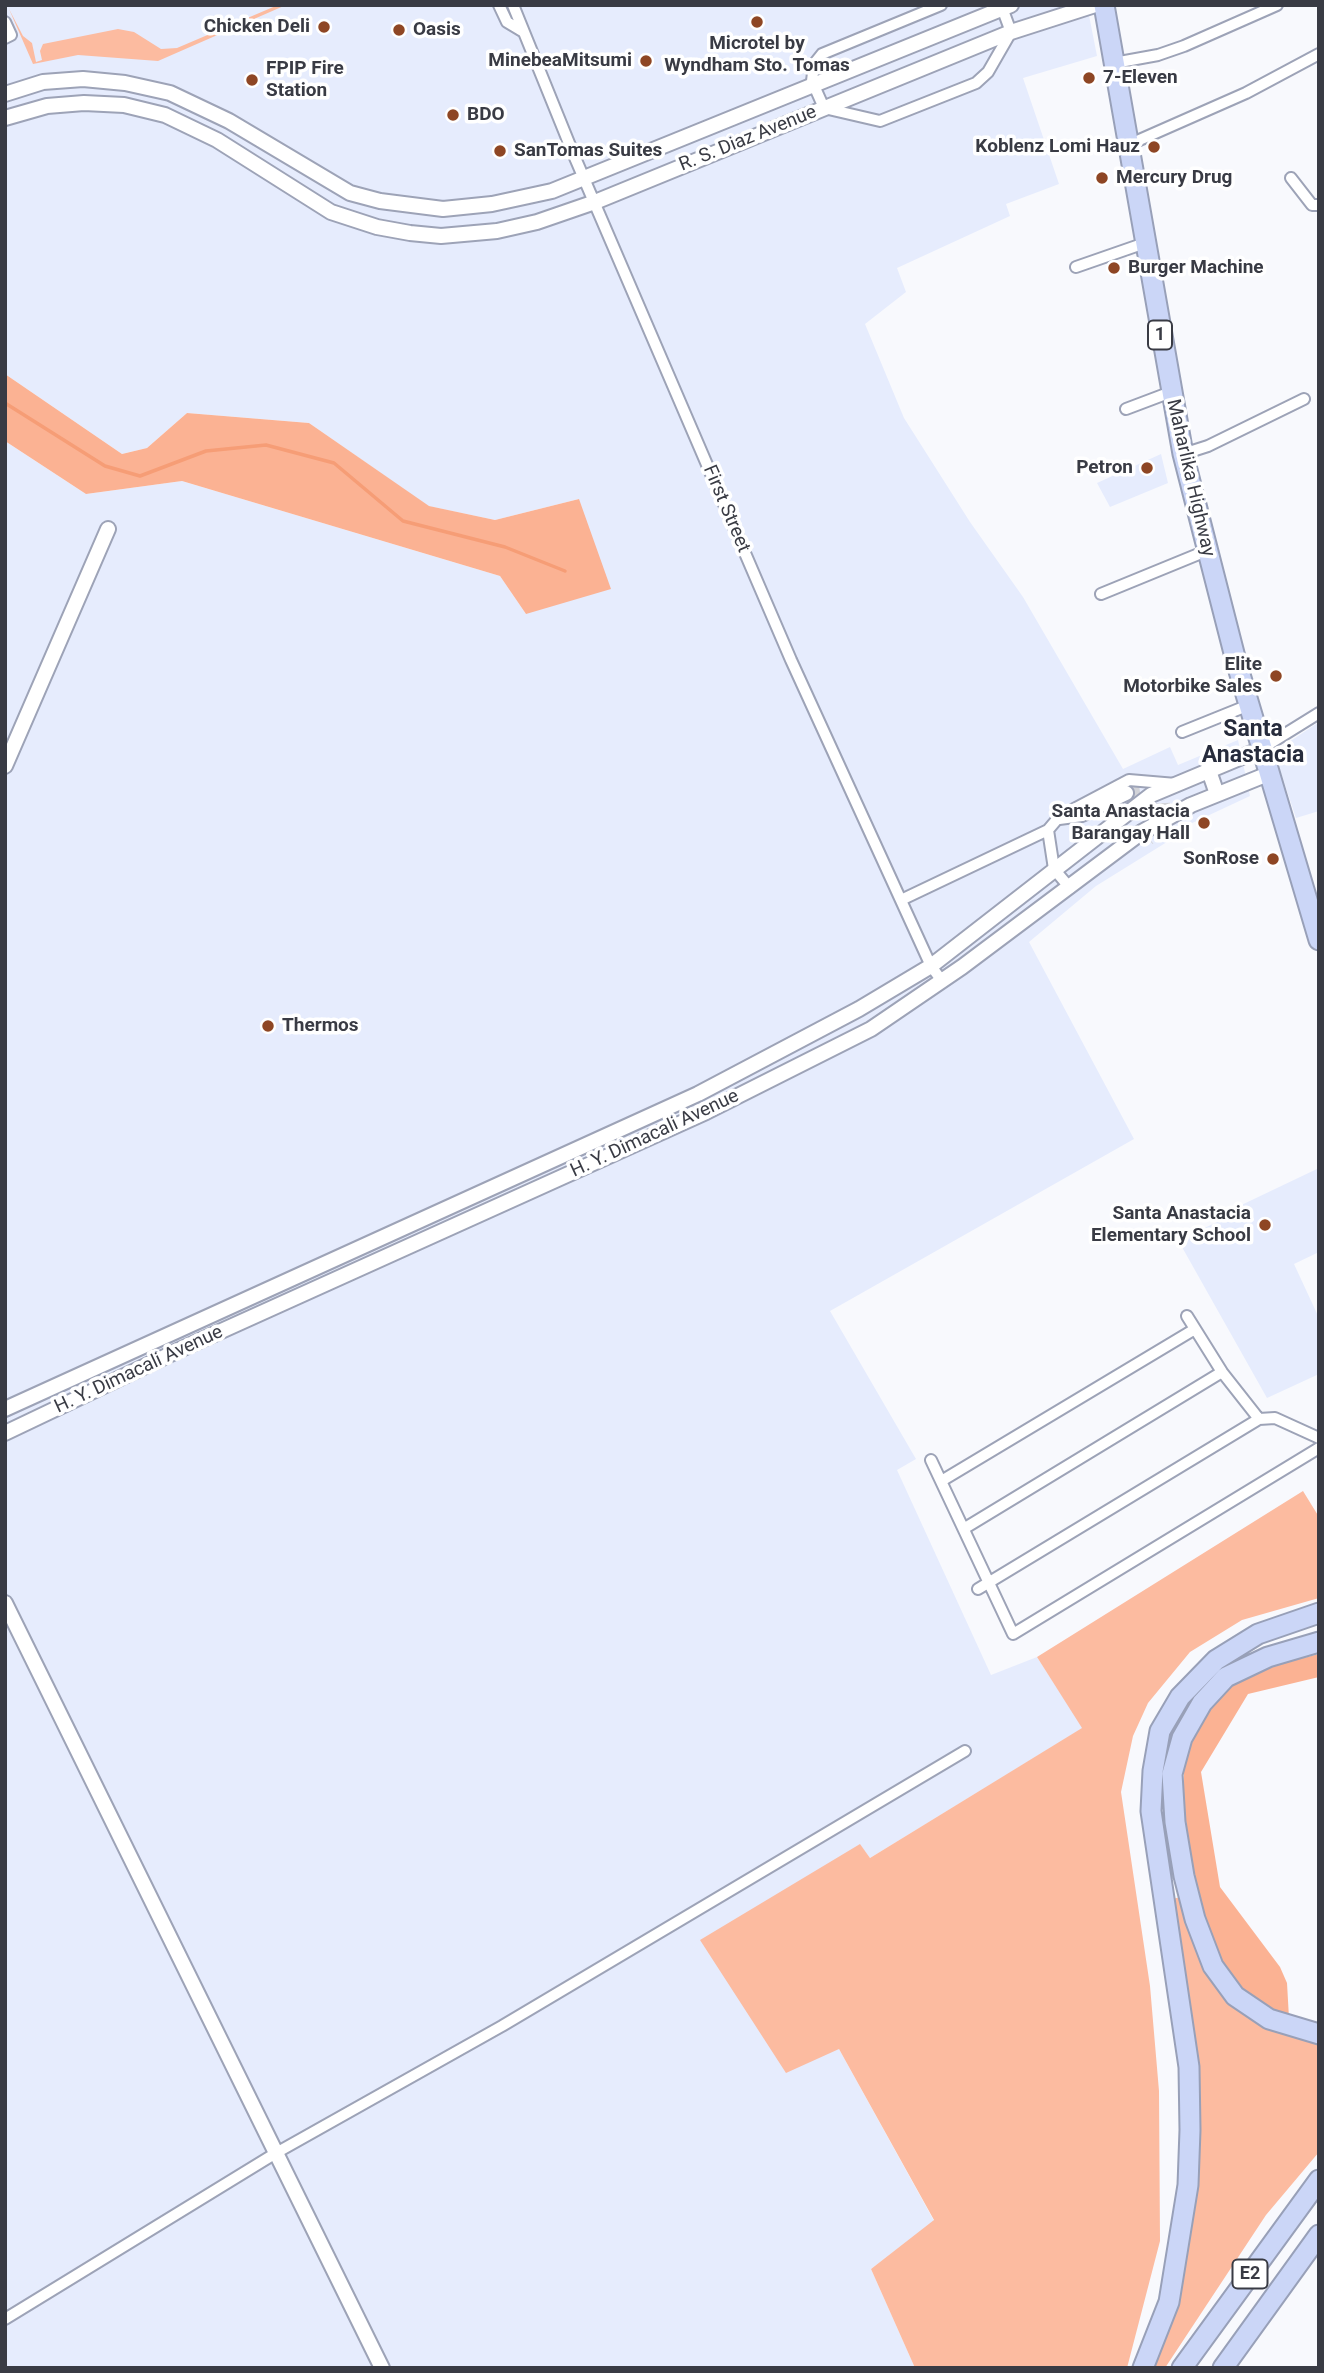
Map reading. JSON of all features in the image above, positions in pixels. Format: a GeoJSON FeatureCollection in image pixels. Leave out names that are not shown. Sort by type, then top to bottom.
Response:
{"type":"FeatureCollection","features":[{"type":"Feature","properties":{"kind":"highway","name":"Maharlika Highway"},"geometry":{"type":"LineString","coordinates":[[1104,5],[1183,453],[1206,551],[1261,749],[1319,940]]}},
{"type":"Feature","properties":{"kind":"highway"},"geometry":{"type":"LineString","coordinates":[[1143,2368],[1169,2302],[1188,2185],[1190,2130],[1189,2067],[1152,1811],[1153,1771],[1160,1731],[1180,1697],[1216,1660],[1258,1634],[1319,1614]]}},
{"type":"Feature","properties":{"kind":"highway"},"geometry":{"type":"LineString","coordinates":[[1319,1642],[1268,1657],[1226,1677],[1202,1703],[1182,1738],[1172,1774],[1175,1822],[1184,1876],[1195,1919],[1213,1966],[1236,1996],[1269,2019],[1319,2034]]}},
{"type":"Feature","properties":{"kind":"highway","name":"E2"},"geometry":{"type":"LineString","coordinates":[[1182,2368],[1319,2180]]}},
{"type":"Feature","properties":{"kind":"highway","name":"E2"},"geometry":{"type":"LineString","coordinates":[[1223,2368],[1319,2235]]}},
{"type":"Feature","properties":{"kind":"street","name":"First Street"},"geometry":{"type":"LineString","coordinates":[[499,5],[507,22],[522,32]]}},
{"type":"Feature","properties":{"kind":"street","name":"First Street"},"geometry":{"type":"LineString","coordinates":[[513,5],[594,202],[791,660],[931,966],[942,981]]}},
{"type":"Feature","properties":{"kind":"street"},"geometry":{"type":"LineString","coordinates":[[941,5],[822,54],[814,64],[813,87],[824,108],[873,120],[887,119],[984,78],[1011,32],[1005,6]]}},
{"type":"Feature","properties":{"kind":"street","name":"R. S. Diaz Avenue"},"geometry":{"type":"LineString","coordinates":[[5,118],[27,110],[84,103],[124,105],[165,115],[217,140],[331,212],[387,229],[441,236],[497,231],[537,222],[594,202],[1011,32],[1095,5]]}},
{"type":"Feature","properties":{"kind":"street"},"geometry":{"type":"LineString","coordinates":[[1114,63],[1158,55],[1184,46],[1277,5]]}},
{"type":"Feature","properties":{"kind":"street","name":"R. S. Diaz Avenue"},"geometry":{"type":"LineString","coordinates":[[5,94],[43,82],[83,79],[125,83],[170,93],[229,121],[330,183],[380,201],[443,209],[492,204],[552,191],[813,87],[1005,6]]}},
{"type":"Feature","properties":{"kind":"street"},"geometry":{"type":"LineString","coordinates":[[5,22],[11,35],[5,38]]}},
{"type":"Feature","properties":{"kind":"street"},"geometry":{"type":"LineString","coordinates":[[1128,145],[1246,93],[1319,54]]}},
{"type":"Feature","properties":{"kind":"street"},"geometry":{"type":"LineString","coordinates":[[83,79],[84,103]]}},
{"type":"Feature","properties":{"kind":"street"},"geometry":{"type":"LineString","coordinates":[[721,124],[731,146]]}},
{"type":"Feature","properties":{"kind":"street"},"geometry":{"type":"LineString","coordinates":[[1291,178],[1311,205],[1319,205]]}},
{"type":"Feature","properties":{"kind":"street"},"geometry":{"type":"LineString","coordinates":[[1076,267],[1145,243]]}},
{"type":"Feature","properties":{"kind":"street"},"geometry":{"type":"LineString","coordinates":[[1126,409],[1171,392]]}},
{"type":"Feature","properties":{"kind":"street"},"geometry":{"type":"LineString","coordinates":[[1183,453],[1208,446],[1304,400]]}},
{"type":"Feature","properties":{"kind":"street"},"geometry":{"type":"LineString","coordinates":[[5,766],[108,528]]}},
{"type":"Feature","properties":{"kind":"street"},"geometry":{"type":"LineString","coordinates":[[1101,594],[1206,551]]}},
{"type":"Feature","properties":{"kind":"street"},"geometry":{"type":"LineString","coordinates":[[1182,732],[1249,705]]}},
{"type":"Feature","properties":{"kind":"street"},"geometry":{"type":"LineString","coordinates":[[1261,749],[1319,713]]}},
{"type":"Feature","properties":{"kind":"street","name":"H. Y. Dimacali Avenue"},"geometry":{"type":"LineString","coordinates":[[5,1409],[698,1094],[871,1003],[931,966],[1151,795],[1208,768],[1261,749]]}},
{"type":"Feature","properties":{"kind":"street"},"geometry":{"type":"LineString","coordinates":[[1208,768],[1217,794]]}},
{"type":"Feature","properties":{"kind":"street","name":"H. Y. Dimacali Avenue"},"geometry":{"type":"LineString","coordinates":[[5,1433],[177,1351],[706,1112],[872,1029],[1070,888],[1142,832],[1217,794],[1268,774]]}},
{"type":"Feature","properties":{"kind":"street"},"geometry":{"type":"LineString","coordinates":[[901,900],[1048,830],[1059,817],[1129,780],[1176,783]]}},
{"type":"Feature","properties":{"kind":"street"},"geometry":{"type":"LineString","coordinates":[[1059,817],[1082,814],[1126,793]]}},
{"type":"Feature","properties":{"kind":"street"},"geometry":{"type":"LineString","coordinates":[[1048,830],[1054,869],[1070,888]]}},
{"type":"Feature","properties":{"kind":"street"},"geometry":{"type":"LineString","coordinates":[[1091,871],[1107,865],[1148,839]]}},
{"type":"Feature","properties":{"kind":"street"},"geometry":{"type":"LineString","coordinates":[[698,1094],[706,1112]]}},
{"type":"Feature","properties":{"kind":"street"},"geometry":{"type":"LineString","coordinates":[[1187,1316],[1222,1372],[1259,1419]]}},
{"type":"Feature","properties":{"kind":"street"},"geometry":{"type":"LineString","coordinates":[[943,1480],[1195,1329]]}},
{"type":"Feature","properties":{"kind":"street"},"geometry":{"type":"LineString","coordinates":[[965,1528],[1222,1372]]}},
{"type":"Feature","properties":{"kind":"street"},"geometry":{"type":"LineString","coordinates":[[978,1590],[1259,1419],[1275,1418],[1319,1438]]}},
{"type":"Feature","properties":{"kind":"street"},"geometry":{"type":"LineString","coordinates":[[931,1460],[943,1480],[1013,1634],[1319,1448]]}},
{"type":"Feature","properties":{"kind":"street"},"geometry":{"type":"LineString","coordinates":[[5,1603],[382,2368]]}},
{"type":"Feature","properties":{"kind":"street"},"geometry":{"type":"LineString","coordinates":[[5,2319],[276,2153],[502,2026],[965,1751]]}},
{"type":"Feature","properties":{"kind":"shaded area"},"geometry":{"type":"Polygon","coordinates":[[[5,5],[1087,5],[1097,56],[1023,78],[1059,184],[1006,204],[1010,216],[897,268],[906,292],[865,324],[904,418],[970,522],[1023,597],[1123,769],[1170,747],[1178,765],[1238,740],[1250,796],[1173,832],[1175,837],[1096,886],[1029,942],[1134,1139],[830,1311],[916,1459],[897,1470],[991,1675],[1037,1657],[1083,1728],[870,1858],[860,1845],[839,2049],[934,2221],[871,2269],[915,2368],[5,2368],[5,441],[86,494],[182,481],[500,576],[526,614],[579,499],[495,520],[428,506],[309,423],[187,413],[147,448],[122,454],[5,374],[5,5]]]}},
{"type":"Feature","properties":{"kind":"shaded area"},"geometry":{"type":"Polygon","coordinates":[[[278,5],[286,5],[158,61],[78,55],[33,64],[9,9],[23,36],[32,43],[36,62],[42,60],[40,51],[43,44],[118,29],[134,32],[161,49],[177,48],[278,5]]]}},
{"type":"Feature","properties":{"kind":"shaded area"},"geometry":{"type":"Polygon","coordinates":[[[5,374],[122,454],[147,448],[187,413],[309,423],[429,506],[495,520],[579,499],[611,589],[526,614],[500,576],[182,481],[86,494],[5,441],[5,374]]]}},
{"type":"Feature","properties":{"kind":"shaded area","name":"Petron"},"geometry":{"type":"Polygon","coordinates":[[[1161,454],[1168,483],[1110,507],[1097,483],[1161,454]]]}},
{"type":"Feature","properties":{"kind":"shaded area"},"geometry":{"type":"Polygon","coordinates":[[[1319,722],[1319,811],[1296,818],[1274,752],[1319,722]]]}},
{"type":"Feature","properties":{"kind":"shaded area"},"geometry":{"type":"Polygon","coordinates":[[[1319,1168],[1319,1252],[1294,1264],[1319,1318],[1319,1374],[1267,1398],[1178,1240],[1235,1214],[1233,1209],[1319,1168]]]}},
{"type":"Feature","properties":{"kind":"shaded area"},"geometry":{"type":"Polygon","coordinates":[[[1303,1491],[1319,1517],[1319,1598],[1242,1620],[1190,1652],[1148,1703],[1133,1736],[1121,1792],[1150,1986],[1159,2091],[1160,2241],[1127,2368],[915,2368],[871,2269],[934,2220],[839,2049],[786,2073],[700,1940],[860,1844],[870,1858],[1082,1728],[1037,1657],[1303,1491]]]}},
{"type":"Feature","properties":{"kind":"shaded area"},"geometry":{"type":"Polygon","coordinates":[[[1319,1654],[1319,1677],[1248,1694],[1201,1772],[1220,1887],[1280,1967],[1287,1983],[1289,2018],[1260,2005],[1234,1985],[1216,1964],[1199,1918],[1183,1798],[1184,1765],[1194,1734],[1213,1706],[1232,1686],[1263,1668],[1319,1654]]]}},
{"type":"Feature","properties":{"kind":"shaded area"},"geometry":{"type":"Polygon","coordinates":[[[1182,1897],[1199,1946],[1319,2039],[1319,2152],[1266,2215],[1165,2368],[1151,2368],[1195,2187],[1171,1899],[1182,1897]]]}},
{"type":"Feature","properties":{"kind":"waterway"},"geometry":{"type":"LineString","coordinates":[[5,403],[105,466],[140,476],[206,451],[266,445],[334,463],[403,521],[505,547],[565,571]]}},
{"type":"Feature","properties":{"kind":"tunnel"},"geometry":{"type":"LineString","coordinates":[[1126,793],[1147,790],[1163,803],[1164,824],[1148,839]]}},
{"type":"Feature","properties":{"kind":"place","name":"Microtel by Wyndham Sto. Tomas"},"geometry":{"type":"Point","coordinates":[757,22]}},
{"type":"Feature","properties":{"kind":"place","name":"Chicken Deli"},"geometry":{"type":"Point","coordinates":[324,27]}},
{"type":"Feature","properties":{"kind":"place","name":"Oasis"},"geometry":{"type":"Point","coordinates":[399,30]}},
{"type":"Feature","properties":{"kind":"place","name":"MinebeaMitsumi"},"geometry":{"type":"Point","coordinates":[646,61]}},
{"type":"Feature","properties":{"kind":"place","name":"7-Eleven"},"geometry":{"type":"Point","coordinates":[1089,78]}},
{"type":"Feature","properties":{"kind":"place","name":"FPIP Fire Station"},"geometry":{"type":"Point","coordinates":[252,80]}},
{"type":"Feature","properties":{"kind":"place","name":"BDO"},"geometry":{"type":"Point","coordinates":[453,115]}},
{"type":"Feature","properties":{"kind":"place","name":"Koblenz Lomi Hauz"},"geometry":{"type":"Point","coordinates":[1154,147]}},
{"type":"Feature","properties":{"kind":"place","name":"SanTomas Suites"},"geometry":{"type":"Point","coordinates":[500,151]}},
{"type":"Feature","properties":{"kind":"place","name":"Mercury Drug"},"geometry":{"type":"Point","coordinates":[1102,178]}},
{"type":"Feature","properties":{"kind":"place","name":"Burger Machine"},"geometry":{"type":"Point","coordinates":[1114,268]}},
{"type":"Feature","properties":{"kind":"place","name":"Petron"},"geometry":{"type":"Point","coordinates":[1147,468]}},
{"type":"Feature","properties":{"kind":"place","name":"Elite Motorbike Sales"},"geometry":{"type":"Point","coordinates":[1276,676]}},
{"type":"Feature","properties":{"kind":"place","name":"Santa Anastacia Barangay Hall"},"geometry":{"type":"Point","coordinates":[1204,823]}},
{"type":"Feature","properties":{"kind":"place","name":"SonRose"},"geometry":{"type":"Point","coordinates":[1273,859]}},
{"type":"Feature","properties":{"kind":"place","name":"Thermos"},"geometry":{"type":"Point","coordinates":[268,1026]}},
{"type":"Feature","properties":{"kind":"place","name":"Santa Anastacia Elementary School"},"geometry":{"type":"Point","coordinates":[1265,1225]}},
{"type":"Feature","properties":{"kind":"district","name":"Santa Anastacia"},"geometry":{"type":"Point","coordinates":[1253,743]}}]}
